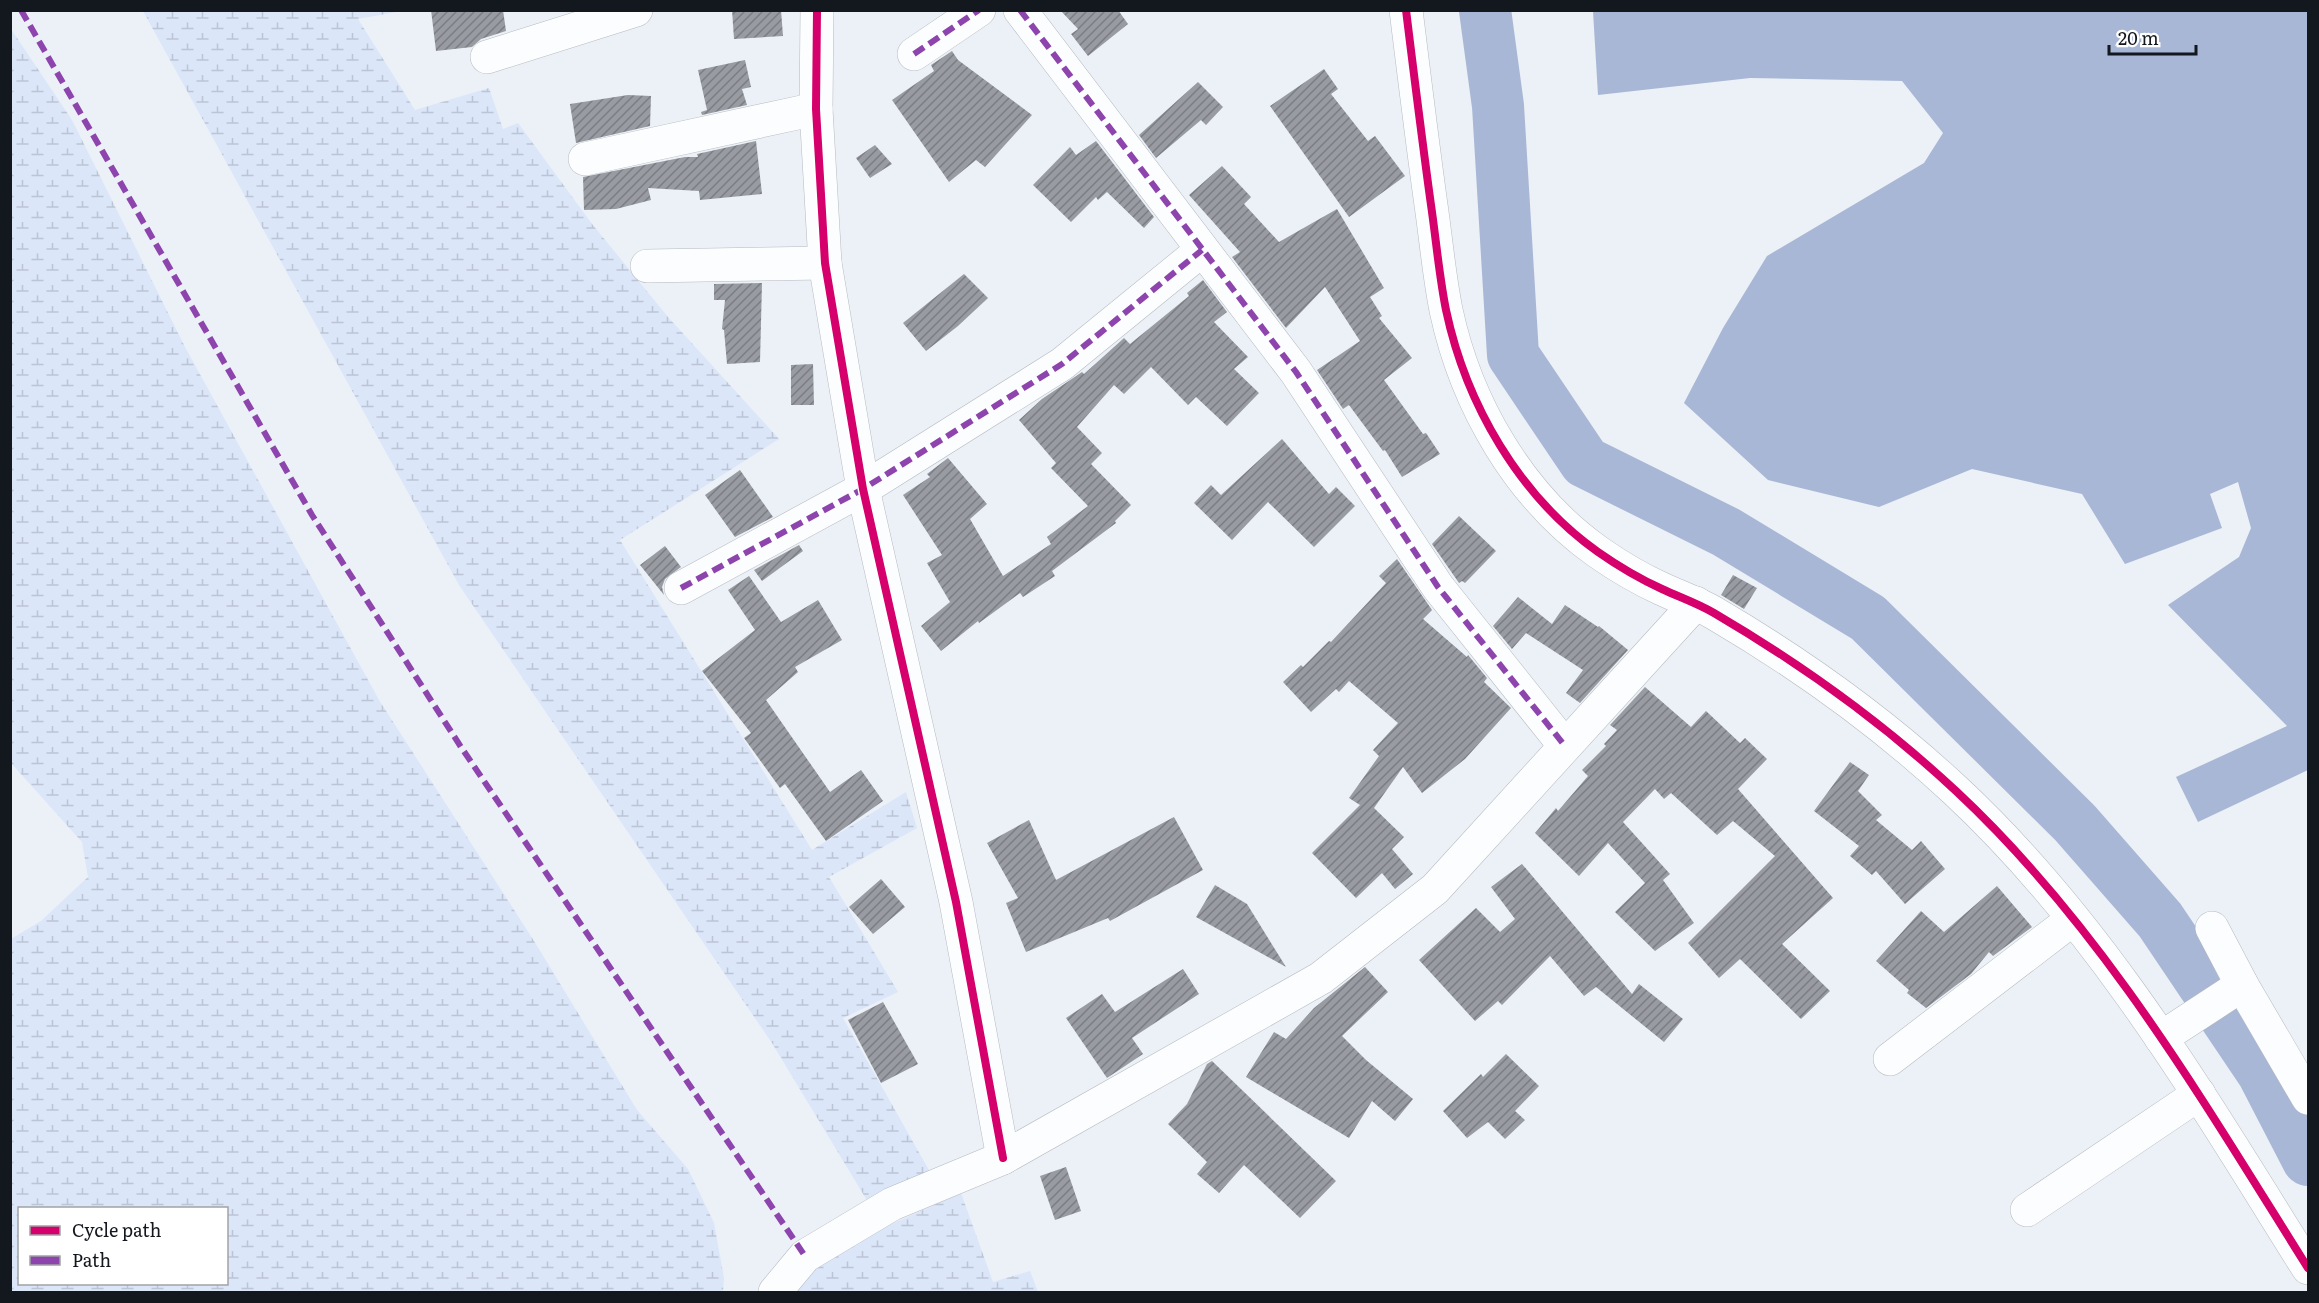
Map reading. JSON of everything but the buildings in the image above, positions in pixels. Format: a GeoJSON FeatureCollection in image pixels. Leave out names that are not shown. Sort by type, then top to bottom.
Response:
{"type":"FeatureCollection","features":[{"type":"Feature","properties":{"kind":"street"},"geometry":{"type":"LineString","coordinates":[[487,57],[636,10]]}},
{"type":"Feature","properties":{"kind":"street"},"geometry":{"type":"LineString","coordinates":[[817,10],[816,109],[825,263],[863,489],[956,903],[1003,1158]]}},
{"type":"Feature","properties":{"kind":"street"},"geometry":{"type":"LineString","coordinates":[[915,54],[979,10]]}},
{"type":"Feature","properties":{"kind":"street"},"geometry":{"type":"LineString","coordinates":[[1020,10],[1296,372],[1438,587],[1565,746]]}},
{"type":"Feature","properties":{"kind":"street"},"geometry":{"type":"LineString","coordinates":[[1406,10],[1446,309],[1467,383],[1502,448],[1550,511],[1584,542],[1622,568],[1662,589],[1696,603],[1806,670],[1908,748],[2002,836],[2046,883],[2125,984],[2199,1094],[2308,1268]]}},
{"type":"Feature","properties":{"kind":"street"},"geometry":{"type":"LineString","coordinates":[[585,159],[816,109]]}},
{"type":"Feature","properties":{"kind":"street"},"geometry":{"type":"LineString","coordinates":[[681,588],[863,489],[1062,364],[1202,250]]}},
{"type":"Feature","properties":{"kind":"street"},"geometry":{"type":"LineString","coordinates":[[647,266],[825,263]]}},
{"type":"Feature","properties":{"kind":"street"},"geometry":{"type":"LineString","coordinates":[[775,1293],[805,1256],[892,1204],[1003,1158],[1321,978],[1435,889],[1696,603]]}},
{"type":"Feature","properties":{"kind":"street"},"geometry":{"type":"LineString","coordinates":[[1890,1059],[2073,919]]}},
{"type":"Feature","properties":{"kind":"street"},"geometry":{"type":"LineString","coordinates":[[2212,928],[2232,991],[2308,1098]]}},
{"type":"Feature","properties":{"kind":"street"},"geometry":{"type":"LineString","coordinates":[[2161,1038],[2232,991]]}},
{"type":"Feature","properties":{"kind":"street"},"geometry":{"type":"LineString","coordinates":[[2027,1210],[2199,1094]]}},
{"type":"Feature","properties":{"kind":"green space"},"geometry":{"type":"Polygon","coordinates":[[[143,11],[402,11],[358,19],[415,110],[489,88],[503,129],[518,123],[592,224],[668,317],[779,439],[620,540],[812,850],[906,792],[917,828],[829,877],[898,992],[843,1018],[930,1172],[868,1202],[772,1043],[459,585],[143,11]]]}},
{"type":"Feature","properties":{"kind":"green space"},"geometry":{"type":"Polygon","coordinates":[[[11,29],[72,120],[185,347],[379,700],[534,941],[637,1110],[688,1169],[714,1223],[724,1278],[723,1292],[11,1292],[11,939],[41,921],[88,877],[82,842],[11,763],[11,29]]]}},
{"type":"Feature","properties":{"kind":"green space"},"geometry":{"type":"Polygon","coordinates":[[[961,1193],[993,1282],[1030,1271],[1038,1292],[791,1292],[806,1274],[878,1230],[961,1193]]]}},
{"type":"Feature","properties":{"kind":"shaded area"},"geometry":{"type":"Polygon","coordinates":[[[1593,11],[2308,11],[2308,770],[2198,822],[2176,777],[2287,726],[2168,605],[2239,557],[2251,528],[2238,482],[2210,494],[2222,528],[2125,564],[2082,494],[1972,469],[1879,507],[1768,480],[1684,403],[1723,328],[1767,256],[1924,163],[1943,133],[1902,81],[1750,78],[1598,95],[1593,11]]]}},
{"type":"Feature","properties":{"kind":"waterway"},"geometry":{"type":"LineString","coordinates":[[1485,10],[1498,106],[1513,355],[1585,462],[1726,532],[1868,618],[2075,823],[2160,920],[2263,1073],[2308,1160]]}},
{"type":"Feature","properties":{"kind":"marked path"},"geometry":{"type":"LineString","coordinates":[[21,10],[312,515],[461,747],[805,1256]]}},
{"type":"Feature","properties":{"kind":"marked path"},"geometry":{"type":"LineString","coordinates":[[914,54],[979,10]]}},
{"type":"Feature","properties":{"kind":"marked path"},"geometry":{"type":"LineString","coordinates":[[1020,10],[1296,372],[1438,587],[1565,746]]}},
{"type":"Feature","properties":{"kind":"marked path"},"geometry":{"type":"LineString","coordinates":[[681,588],[863,489],[1062,364],[1202,250]]}},
{"type":"Feature","properties":{"kind":"cycle path"},"geometry":{"type":"LineString","coordinates":[[817,10],[816,109],[825,263],[863,489],[956,902],[1003,1158]]}},
{"type":"Feature","properties":{"kind":"cycle path"},"geometry":{"type":"LineString","coordinates":[[1406,10],[1446,310],[1467,380],[1482,413],[1520,476],[1544,504],[1598,552],[1637,577],[1708,609],[1840,695],[1928,766],[2009,844],[2058,899],[2147,1018],[2229,1142],[2308,1268]]}}]}
